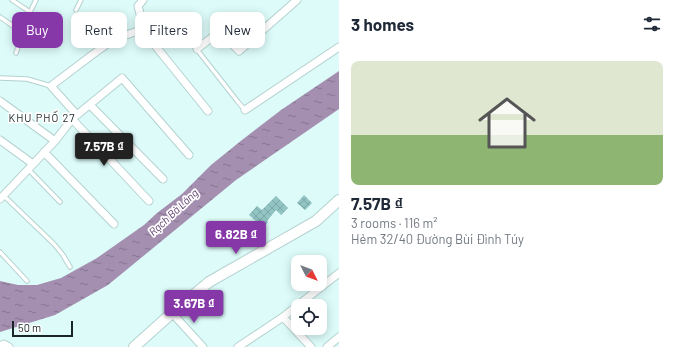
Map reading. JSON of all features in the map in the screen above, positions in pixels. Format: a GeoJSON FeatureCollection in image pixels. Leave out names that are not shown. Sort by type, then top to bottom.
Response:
{"type":"FeatureCollection","features":[{"type":"Feature","properties":{"kind":"street"},"geometry":{"type":"LineString","coordinates":[[140,12],[138,6],[143,0]]}},
{"type":"Feature","properties":{"kind":"street"},"geometry":{"type":"LineString","coordinates":[[197,49],[220,31],[239,51],[297,0]]}},
{"type":"Feature","properties":{"kind":"street"},"geometry":{"type":"LineString","coordinates":[[135,32],[114,39],[51,86],[74,117],[149,201]]}},
{"type":"Feature","properties":{"kind":"street"},"geometry":{"type":"LineString","coordinates":[[245,110],[339,47]]}},
{"type":"Feature","properties":{"kind":"street"},"geometry":{"type":"LineString","coordinates":[[157,48],[208,112]]}},
{"type":"Feature","properties":{"kind":"street"},"geometry":{"type":"LineString","coordinates":[[2,197],[55,141],[74,117],[122,78],[189,156]]}},
{"type":"Feature","properties":{"kind":"street"},"geometry":{"type":"LineString","coordinates":[[0,101],[55,141]]}},
{"type":"Feature","properties":{"kind":"street"},"geometry":{"type":"LineString","coordinates":[[90,105],[163,179]]}},
{"type":"Feature","properties":{"kind":"street"},"geometry":{"type":"LineString","coordinates":[[0,140],[31,166]]}},
{"type":"Feature","properties":{"kind":"street"},"geometry":{"type":"LineString","coordinates":[[44,152],[114,224]]}},
{"type":"Feature","properties":{"kind":"street"},"geometry":{"type":"LineString","coordinates":[[134,347],[209,282],[316,221],[339,200]]}},
{"type":"Feature","properties":{"kind":"street"},"geometry":{"type":"LineString","coordinates":[[238,347],[283,317],[339,273]]}},
{"type":"Feature","properties":{"kind":"street"},"geometry":{"type":"LineString","coordinates":[[172,313],[203,347]]}},
{"type":"Feature","properties":{"kind":"street"},"geometry":{"type":"LineString","coordinates":[[283,317],[311,347]]}},
{"type":"Feature","properties":{"kind":"street"},"geometry":{"type":"LineString","coordinates":[[327,347],[339,337]]}},
{"type":"Feature","properties":{"kind":"street"},"geometry":{"type":"LineString","coordinates":[[0,346],[4,344],[9,347]]}},
{"type":"Feature","properties":{"kind":"lane"},"geometry":{"type":"LineString","coordinates":[[12,0],[30,12],[36,0]]}},
{"type":"Feature","properties":{"kind":"lane"},"geometry":{"type":"LineString","coordinates":[[76,10],[82,0]]}},
{"type":"Feature","properties":{"kind":"lane"},"geometry":{"type":"LineString","coordinates":[[0,17],[23,33],[16,53]]}},
{"type":"Feature","properties":{"kind":"lane"},"geometry":{"type":"LineString","coordinates":[[197,49],[245,110]]}},
{"type":"Feature","properties":{"kind":"lane"},"geometry":{"type":"LineString","coordinates":[[0,78],[27,79],[51,86]]}},
{"type":"Feature","properties":{"kind":"lane"},"geometry":{"type":"LineString","coordinates":[[31,166],[60,202]]}},
{"type":"Feature","properties":{"kind":"lane"},"geometry":{"type":"LineString","coordinates":[[2,197],[54,244],[70,267]]}},
{"type":"Feature","properties":{"kind":"lane"},"geometry":{"type":"LineString","coordinates":[[0,252],[27,281]]}},
{"type":"Feature","properties":{"kind":"water","name":"Rạch Bà Láng"},"geometry":{"type":"Polygon","coordinates":[[[339,71],[339,109],[236,180],[108,285],[55,315],[0,332],[0,281],[18,285],[37,285],[61,278],[97,258],[144,225],[182,194],[211,165],[242,140],[281,110],[339,71]]]}},
{"type":"Feature","properties":{"kind":"building"},"geometry":{"type":"Polygon","coordinates":[[[304,195],[312,203],[305,210],[297,203],[304,195]]]}},
{"type":"Feature","properties":{"kind":"building"},"geometry":{"type":"Polygon","coordinates":[[[276,196],[288,208],[281,215],[276,210],[259,232],[253,227],[257,222],[249,215],[257,206],[262,210],[276,196]]]}},
{"type":"Feature","properties":{"kind":"district","name":"KHU PHỐ 27"},"geometry":{"type":"Point","coordinates":[42,117]}}]}
